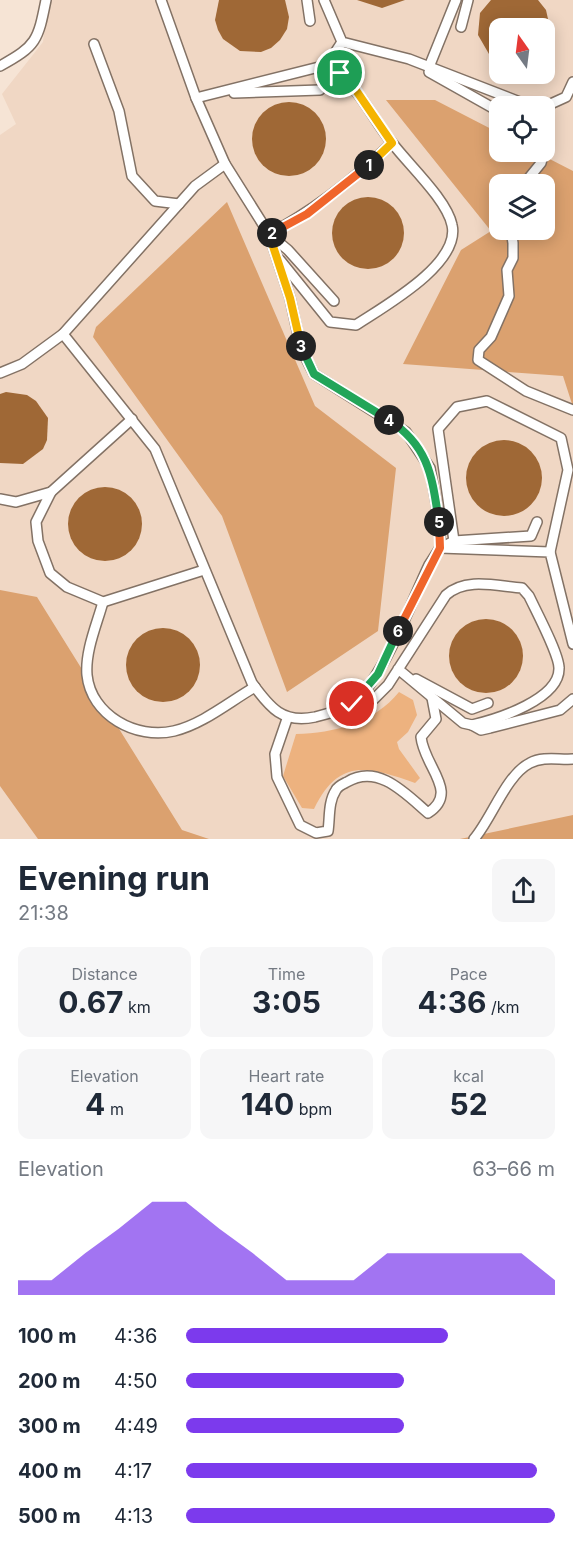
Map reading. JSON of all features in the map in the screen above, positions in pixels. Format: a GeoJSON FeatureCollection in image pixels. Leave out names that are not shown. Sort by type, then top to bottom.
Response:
{"type":"FeatureCollection","features":[{"type":"Feature","properties":{"kind":"lane"},"geometry":{"type":"LineString","coordinates":[[0,66],[29,49],[39,35],[46,0]]}},
{"type":"Feature","properties":{"kind":"lane"},"geometry":{"type":"LineString","coordinates":[[162,0],[196,99],[225,164],[269,234],[301,348],[314,374],[406,432],[419,448],[430,468],[440,526],[440,548]]}},
{"type":"Feature","properties":{"kind":"lane"},"geometry":{"type":"LineString","coordinates":[[307,0],[310,21]]}},
{"type":"Feature","properties":{"kind":"lane"},"geometry":{"type":"LineString","coordinates":[[324,0],[342,42]]}},
{"type":"Feature","properties":{"kind":"lane"},"geometry":{"type":"LineString","coordinates":[[429,67],[456,0]]}},
{"type":"Feature","properties":{"kind":"lane"},"geometry":{"type":"LineString","coordinates":[[461,27],[468,0]]}},
{"type":"Feature","properties":{"kind":"lane"},"geometry":{"type":"LineString","coordinates":[[342,42],[409,59],[504,96]]}},
{"type":"Feature","properties":{"kind":"lane"},"geometry":{"type":"LineString","coordinates":[[196,99],[327,65],[342,42]]}},
{"type":"Feature","properties":{"kind":"lane"},"geometry":{"type":"LineString","coordinates":[[94,44],[119,111],[132,176],[155,201],[179,204]]}},
{"type":"Feature","properties":{"kind":"lane"},"geometry":{"type":"LineString","coordinates":[[409,59],[489,106]]}},
{"type":"Feature","properties":{"kind":"lane"},"geometry":{"type":"LineString","coordinates":[[275,253],[330,322],[356,326],[433,270],[448,249],[453,226],[443,206],[392,143],[351,83],[327,65]]}},
{"type":"Feature","properties":{"kind":"lane"},"geometry":{"type":"LineString","coordinates":[[555,102],[566,96],[573,82]]}},
{"type":"Feature","properties":{"kind":"lane"},"geometry":{"type":"LineString","coordinates":[[196,99],[245,92],[320,90]]}},
{"type":"Feature","properties":{"kind":"lane"},"geometry":{"type":"LineString","coordinates":[[269,234],[307,214],[365,168],[392,143]]}},
{"type":"Feature","properties":{"kind":"lane"},"geometry":{"type":"LineString","coordinates":[[532,174],[541,162]]}},
{"type":"Feature","properties":{"kind":"lane"},"geometry":{"type":"LineString","coordinates":[[0,373],[22,364],[63,334],[195,186],[225,164]]}},
{"type":"Feature","properties":{"kind":"lane"},"geometry":{"type":"LineString","coordinates":[[269,234],[288,250],[333,301]]}},
{"type":"Feature","properties":{"kind":"lane"},"geometry":{"type":"LineString","coordinates":[[512,240],[513,258],[507,270],[509,296],[491,337],[479,350],[478,360],[526,391],[573,410]]}},
{"type":"Feature","properties":{"kind":"lane"},"geometry":{"type":"LineString","coordinates":[[63,334],[155,449],[255,687],[265,702],[287,719],[312,717],[374,699],[388,685],[446,595],[455,586],[467,584],[522,588],[529,596],[559,666],[558,681],[541,698],[472,725]]}},
{"type":"Feature","properties":{"kind":"lane"},"geometry":{"type":"LineString","coordinates":[[454,541],[438,429],[457,407],[487,401],[561,438],[566,449],[568,470],[550,552],[573,641]]}},
{"type":"Feature","properties":{"kind":"lane"},"geometry":{"type":"LineString","coordinates":[[132,419],[51,492],[36,522],[38,541],[50,573],[67,587],[103,602],[204,570]]}},
{"type":"Feature","properties":{"kind":"lane"},"geometry":{"type":"LineString","coordinates":[[0,500],[16,502],[51,492]]}},
{"type":"Feature","properties":{"kind":"lane"},"geometry":{"type":"LineString","coordinates":[[352,704],[378,674],[429,565],[440,548],[454,541],[531,536],[537,522]]}},
{"type":"Feature","properties":{"kind":"lane"},"geometry":{"type":"LineString","coordinates":[[440,548],[550,552]]}},
{"type":"Feature","properties":{"kind":"lane"},"geometry":{"type":"LineString","coordinates":[[103,602],[90,647],[87,675],[95,699],[105,713],[124,725],[136,730],[173,732],[196,724],[255,687]]}},
{"type":"Feature","properties":{"kind":"lane"},"geometry":{"type":"LineString","coordinates":[[488,703],[472,709],[398,669],[463,723],[481,730],[560,710],[573,699]]}},
{"type":"Feature","properties":{"kind":"lane"},"geometry":{"type":"LineString","coordinates":[[287,719],[275,754],[277,777],[300,825],[316,833],[328,831],[330,803],[336,788],[353,778],[368,776],[386,779],[403,790],[428,813],[438,806],[442,794],[441,785],[423,752],[421,737],[436,719],[432,698]]}},
{"type":"Feature","properties":{"kind":"lane"},"geometry":{"type":"LineString","coordinates":[[474,839],[519,771],[531,762],[544,759],[573,759]]}},
{"type":"Feature","properties":{"kind":"shaded area"},"geometry":{"type":"Polygon","coordinates":[[[48,0],[573,0],[573,839],[0,839],[0,135],[16,124],[2,94],[43,42],[48,0]]]}},
{"type":"Feature","properties":{"kind":"shaded area"},"geometry":{"type":"Polygon","coordinates":[[[386,100],[435,100],[489,128],[489,162],[555,162],[573,171],[573,407],[563,376],[403,364],[461,250],[489,232],[489,240],[555,240],[555,174],[489,174],[489,229],[386,100]]]}},
{"type":"Feature","properties":{"kind":"shaded area"},"geometry":{"type":"Polygon","coordinates":[[[227,202],[315,406],[396,468],[378,631],[287,692],[222,516],[93,337],[96,327],[227,202]]]}},
{"type":"Feature","properties":{"kind":"shaded area"},"geometry":{"type":"Polygon","coordinates":[[[0,590],[37,597],[182,830],[209,839],[38,839],[0,786],[0,590]]]}},
{"type":"Feature","properties":{"kind":"shaded area"},"geometry":{"type":"Polygon","coordinates":[[[399,692],[413,700],[417,715],[408,732],[397,742],[399,749],[420,778],[415,783],[369,770],[356,770],[334,781],[314,809],[302,808],[283,776],[296,734],[339,728],[365,719],[378,712],[399,692]]]}},
{"type":"Feature","properties":{"kind":"shaded area"},"geometry":{"type":"Polygon","coordinates":[[[573,815],[573,839],[460,839],[573,815]]]}},
{"type":"Feature","properties":{"kind":"building"},"geometry":{"type":"Polygon","coordinates":[[[219,0],[285,0],[289,17],[287,29],[271,48],[261,52],[240,51],[223,39],[218,30],[215,20],[219,0]]]}},
{"type":"Feature","properties":{"kind":"building"},"geometry":{"type":"Polygon","coordinates":[[[357,0],[405,0],[382,8],[357,0]]]}},
{"type":"Feature","properties":{"kind":"building"},"geometry":{"type":"Polygon","coordinates":[[[491,0],[538,0],[546,10],[548,18],[489,18],[489,54],[478,35],[480,13],[491,0]]]}},
{"type":"Feature","properties":{"kind":"building"},"geometry":{"type":"Polygon","coordinates":[[[289,102],[303,105],[315,113],[323,125],[326,139],[323,153],[315,165],[303,173],[289,176],[275,173],[263,165],[255,153],[252,139],[255,125],[263,113],[275,105],[289,102]]]}},
{"type":"Feature","properties":{"kind":"building"},"geometry":{"type":"Polygon","coordinates":[[[375,197],[394,207],[402,219],[404,233],[402,247],[394,259],[382,267],[361,269],[342,259],[334,247],[332,226],[342,207],[354,199],[375,197]]]}},
{"type":"Feature","properties":{"kind":"building"},"geometry":{"type":"Polygon","coordinates":[[[6,392],[27,395],[36,401],[48,418],[47,440],[43,449],[23,464],[0,463],[0,394],[6,392]]]}},
{"type":"Feature","properties":{"kind":"building"},"geometry":{"type":"Polygon","coordinates":[[[504,440],[518,443],[531,451],[539,464],[542,478],[539,492],[531,505],[518,513],[504,516],[490,513],[477,505],[469,492],[466,478],[469,464],[477,451],[490,443],[504,440]]]}},
{"type":"Feature","properties":{"kind":"building"},"geometry":{"type":"Polygon","coordinates":[[[105,487],[119,490],[131,498],[139,510],[142,524],[139,538],[131,550],[119,558],[105,561],[91,558],[79,550],[71,538],[68,524],[71,510],[79,498],[91,490],[105,487]]]}},
{"type":"Feature","properties":{"kind":"building"},"geometry":{"type":"Polygon","coordinates":[[[479,619],[493,619],[507,625],[517,635],[523,649],[521,670],[507,687],[493,693],[479,693],[465,687],[455,677],[449,663],[449,649],[455,635],[465,625],[479,619]]]}},
{"type":"Feature","properties":{"kind":"building"},"geometry":{"type":"Polygon","coordinates":[[[156,628],[170,628],[184,634],[194,644],[200,658],[198,679],[184,696],[170,702],[156,702],[142,696],[132,686],[126,672],[126,658],[132,644],[142,634],[156,628]]]}},
{"type":"Feature","properties":{"kind":"route"},"geometry":{"type":"LineString","coordinates":[[340,73],[351,83],[392,143],[365,168],[307,214],[269,234],[290,298],[301,348],[314,374],[362,402],[406,432],[419,448],[430,468],[440,526],[440,548],[429,565],[378,674],[352,704]]}}]}
